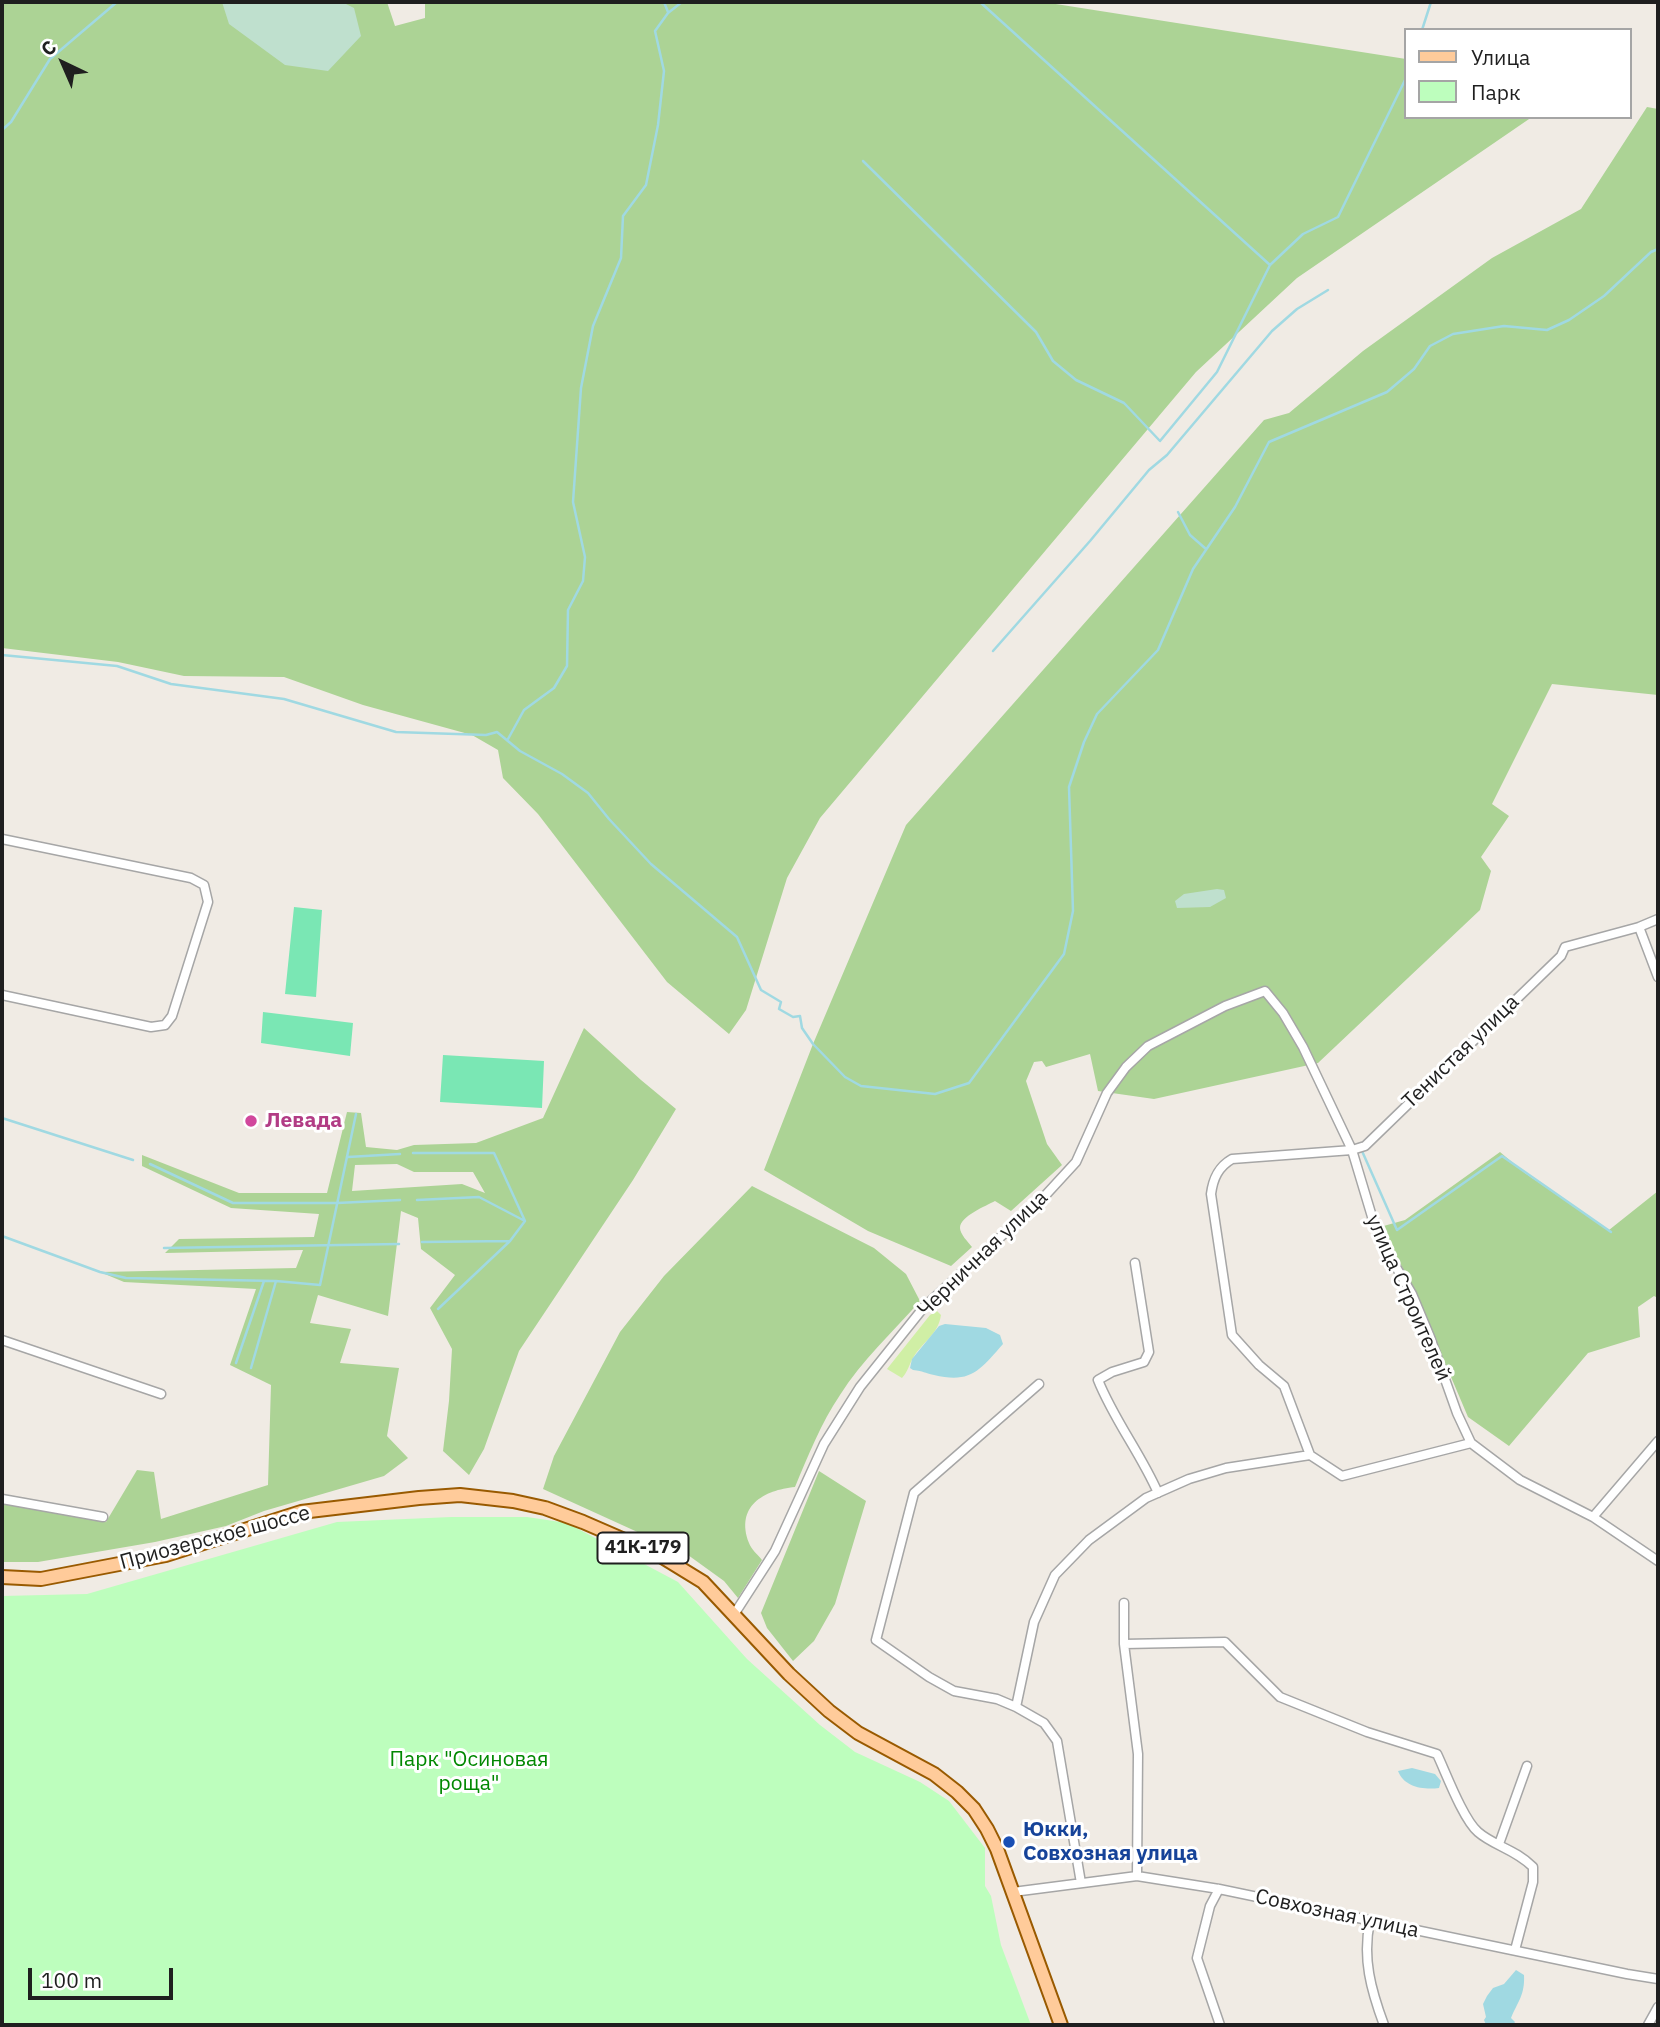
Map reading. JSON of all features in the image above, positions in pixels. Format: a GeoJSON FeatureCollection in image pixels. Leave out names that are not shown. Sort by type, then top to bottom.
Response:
{"type":"FeatureCollection","features":[{"type":"Feature","properties":{"kind":"main road","name":"Приозерское шоссе"},"geometry":{"type":"LineString","coordinates":[[2,1577],[41,1579],[166,1555],[301,1512],[460,1495],[545,1508],[631,1542],[694,1576],[735,1613],[789,1674],[829,1711],[858,1732],[934,1774],[965,1800],[987,1829],[1061,2025]]}},
{"type":"Feature","properties":{"kind":"street"},"geometry":{"type":"LineString","coordinates":[[2,839],[191,878],[204,885],[208,902],[172,1016],[165,1025],[151,1027],[2,995]]}},
{"type":"Feature","properties":{"kind":"street"},"geometry":{"type":"LineString","coordinates":[[1658,919],[1639,927],[1658,977]]}},
{"type":"Feature","properties":{"kind":"street","name":"Тенистая улица"},"geometry":{"type":"LineString","coordinates":[[1352,1150],[1370,1142],[1562,956],[1565,947],[1639,927]]}},
{"type":"Feature","properties":{"kind":"street","name":"улица Строителей"},"geometry":{"type":"LineString","coordinates":[[1265,991],[1283,1013],[1303,1046],[1352,1150],[1383,1245],[1416,1304],[1471,1443]]}},
{"type":"Feature","properties":{"kind":"street","name":"Черничная улица"},"geometry":{"type":"LineString","coordinates":[[735,1613],[775,1551],[824,1444],[860,1387],[924,1307],[1042,1199],[1076,1162],[1107,1093],[1126,1067],[1148,1046],[1225,1006],[1265,991]]}},
{"type":"Feature","properties":{"kind":"street"},"geometry":{"type":"LineString","coordinates":[[1352,1150],[1232,1159],[1225,1163],[1215,1177],[1211,1194],[1232,1335],[1259,1365],[1284,1386],[1310,1455],[1342,1476],[1471,1443],[1520,1480],[1593,1517],[1658,1561]]}},
{"type":"Feature","properties":{"kind":"street"},"geometry":{"type":"LineString","coordinates":[[1135,1263],[1149,1352],[1144,1362],[1112,1372],[1098,1380],[1104,1396],[1147,1468],[1158,1493]]}},
{"type":"Feature","properties":{"kind":"street"},"geometry":{"type":"LineString","coordinates":[[2,1340],[161,1394]]}},
{"type":"Feature","properties":{"kind":"street"},"geometry":{"type":"LineString","coordinates":[[1038,1384],[914,1493],[876,1640],[954,1691],[997,1699],[1044,1723],[1056,1741],[1081,1883]]}},
{"type":"Feature","properties":{"kind":"street"},"geometry":{"type":"LineString","coordinates":[[1593,1517],[1658,1441]]}},
{"type":"Feature","properties":{"kind":"street"},"geometry":{"type":"LineString","coordinates":[[1016,1707],[1031,1630],[1055,1575],[1089,1540],[1146,1498],[1189,1479],[1226,1468],[1310,1455]]}},
{"type":"Feature","properties":{"kind":"street"},"geometry":{"type":"LineString","coordinates":[[2,1499],[103,1517]]}},
{"type":"Feature","properties":{"kind":"street"},"geometry":{"type":"LineString","coordinates":[[1124,1603],[1124,1644],[1139,1754],[1137,1876]]}},
{"type":"Feature","properties":{"kind":"street"},"geometry":{"type":"LineString","coordinates":[[1124,1644],[1225,1642],[1280,1697],[1367,1732],[1437,1754],[1477,1831],[1521,1855],[1533,1867],[1532,1882],[1515,1950]]}},
{"type":"Feature","properties":{"kind":"street"},"geometry":{"type":"LineString","coordinates":[[1499,1843],[1527,1766]]}},
{"type":"Feature","properties":{"kind":"street","name":"Совхозная улица"},"geometry":{"type":"LineString","coordinates":[[1013,1892],[1137,1876],[1219,1889],[1658,1979]]}},
{"type":"Feature","properties":{"kind":"street"},"geometry":{"type":"LineString","coordinates":[[1219,1889],[1210,1906],[1197,1958],[1220,2025]]}},
{"type":"Feature","properties":{"kind":"street"},"geometry":{"type":"LineString","coordinates":[[1370,1921],[1366,1951],[1368,1974],[1384,2025]]}},
{"type":"Feature","properties":{"kind":"street"},"geometry":{"type":"LineString","coordinates":[[1648,2025],[1658,2007]]}},
{"type":"Feature","properties":{"kind":"green space"},"geometry":{"type":"Polygon","coordinates":[[[2,2],[387,2],[395,26],[425,18],[425,2],[1043,2],[1404,59],[1404,119],[1529,119],[1297,278],[1196,372],[820,818],[787,878],[746,1010],[729,1034],[667,982],[538,814],[503,778],[498,750],[472,735],[363,705],[284,677],[184,676],[118,662],[2,648],[2,2]]]}},
{"type":"Feature","properties":{"kind":"green space"},"geometry":{"type":"Polygon","coordinates":[[[222,2],[342,2],[354,8],[361,36],[328,71],[285,65],[229,24],[222,2]]]}},
{"type":"Feature","properties":{"kind":"green space"},"geometry":{"type":"Polygon","coordinates":[[[1647,107],[1658,109],[1658,695],[1552,684],[1492,804],[1509,816],[1481,857],[1491,871],[1480,910],[1318,1063],[1154,1099],[1098,1091],[1090,1054],[1046,1067],[1042,1061],[1034,1062],[1026,1081],[1047,1144],[1062,1165],[1011,1211],[995,1201],[964,1219],[960,1230],[972,1247],[951,1266],[868,1231],[764,1170],[813,1044],[906,825],[1264,420],[1289,413],[1363,351],[1492,258],[1581,209],[1647,107]]]}},
{"type":"Feature","properties":{"kind":"green space"},"geometry":{"type":"Polygon","coordinates":[[[1224,890],[1226,898],[1210,907],[1177,908],[1175,901],[1184,894],[1224,890]]]}},
{"type":"Feature","properties":{"kind":"green space"},"geometry":{"type":"Polygon","coordinates":[[[294,907],[322,910],[316,997],[285,994],[294,907]]]}},
{"type":"Feature","properties":{"kind":"green space"},"geometry":{"type":"Polygon","coordinates":[[[263,1012],[353,1023],[350,1056],[261,1043],[263,1012]]]}},
{"type":"Feature","properties":{"kind":"green space"},"geometry":{"type":"Polygon","coordinates":[[[584,1028],[676,1109],[633,1180],[519,1351],[484,1449],[469,1475],[443,1451],[452,1349],[430,1308],[455,1275],[421,1249],[418,1218],[401,1211],[388,1316],[318,1295],[310,1323],[351,1329],[340,1363],[399,1368],[387,1436],[408,1458],[384,1476],[264,1511],[226,1526],[155,1542],[38,1562],[2,1562],[2,1504],[106,1522],[137,1470],[154,1472],[161,1519],[268,1485],[271,1385],[230,1365],[256,1289],[124,1282],[100,1272],[296,1268],[303,1250],[165,1253],[179,1239],[314,1237],[319,1214],[231,1208],[142,1166],[142,1155],[239,1193],[327,1193],[347,1112],[361,1113],[366,1147],[397,1150],[414,1145],[476,1143],[543,1118],[584,1028]],[[397,1164],[355,1165],[352,1191],[462,1184],[485,1193],[473,1172],[414,1172],[397,1164]]]}},
{"type":"Feature","properties":{"kind":"green space"},"geometry":{"type":"Polygon","coordinates":[[[443,1055],[544,1061],[542,1108],[440,1102],[443,1055]]]}},
{"type":"Feature","properties":{"kind":"green space"},"geometry":{"type":"Polygon","coordinates":[[[1500,1152],[1525,1173],[1609,1230],[1658,1191],[1658,1298],[1654,1296],[1638,1307],[1640,1337],[1588,1353],[1509,1446],[1468,1417],[1412,1285],[1380,1227],[1405,1220],[1500,1152]]]}},
{"type":"Feature","properties":{"kind":"green space"},"geometry":{"type":"Polygon","coordinates":[[[752,1186],[874,1248],[906,1274],[920,1301],[848,1382],[821,1428],[795,1487],[763,1496],[749,1510],[746,1530],[750,1545],[762,1560],[738,1598],[724,1581],[688,1555],[543,1489],[554,1456],[620,1332],[664,1276],[752,1186]]]}},
{"type":"Feature","properties":{"kind":"green space"},"geometry":{"type":"Polygon","coordinates":[[[937,1311],[941,1315],[937,1328],[917,1352],[902,1378],[887,1369],[930,1315],[937,1311]]]}},
{"type":"Feature","properties":{"kind":"green space"},"geometry":{"type":"Polygon","coordinates":[[[819,1471],[866,1501],[835,1604],[814,1641],[793,1661],[767,1628],[761,1613],[819,1471]]]}},
{"type":"Feature","properties":{"kind":"green space","name":"Парк \"Осиновая роща\""},"geometry":{"type":"Polygon","coordinates":[[[527,1517],[567,1523],[678,1582],[747,1659],[820,1725],[855,1752],[920,1782],[949,1801],[985,1848],[985,1886],[991,1896],[1001,1945],[1031,2025],[2,2025],[2,1596],[87,1594],[337,1522],[527,1517]]]}},
{"type":"Feature","properties":{"kind":"water"},"geometry":{"type":"Polygon","coordinates":[[[945,1324],[986,1328],[1000,1335],[1003,1344],[981,1368],[966,1376],[947,1377],[910,1368],[912,1359],[939,1326],[945,1324]]]}},
{"type":"Feature","properties":{"kind":"water"},"geometry":{"type":"Polygon","coordinates":[[[1412,1768],[1435,1774],[1441,1781],[1439,1788],[1421,1788],[1409,1784],[1398,1771],[1412,1768]]]}},
{"type":"Feature","properties":{"kind":"water"},"geometry":{"type":"Polygon","coordinates":[[[1516,1970],[1524,1975],[1524,1982],[1511,2018],[1515,2022],[1513,2025],[1486,2025],[1483,2004],[1487,1996],[1493,1988],[1504,1984],[1516,1970]]]}},
{"type":"Feature","properties":{"kind":"waterway"},"geometry":{"type":"LineString","coordinates":[[2,130],[11,122],[50,59],[117,2]]}},
{"type":"Feature","properties":{"kind":"waterway"},"geometry":{"type":"LineString","coordinates":[[381,2],[387,2]]}},
{"type":"Feature","properties":{"kind":"waterway"},"geometry":{"type":"LineString","coordinates":[[664,2],[668,12]]}},
{"type":"Feature","properties":{"kind":"waterway"},"geometry":{"type":"LineString","coordinates":[[508,739],[524,710],[554,688],[567,666],[568,610],[583,581],[585,557],[573,502],[581,388],[593,326],[621,258],[623,216],[646,185],[658,125],[664,71],[655,31],[668,13],[682,2]]}},
{"type":"Feature","properties":{"kind":"waterway"},"geometry":{"type":"LineString","coordinates":[[980,2],[1270,265]]}},
{"type":"Feature","properties":{"kind":"waterway"},"geometry":{"type":"LineString","coordinates":[[1423,28],[1431,2]]}},
{"type":"Feature","properties":{"kind":"waterway"},"geometry":{"type":"LineString","coordinates":[[863,161],[1036,332],[1053,361],[1076,380],[1124,403],[1160,441],[1217,372],[1270,265],[1303,234],[1338,217],[1404,82]]}},
{"type":"Feature","properties":{"kind":"waterway"},"geometry":{"type":"LineString","coordinates":[[2,655],[117,666],[171,684],[284,699],[396,732],[486,735],[497,732],[520,751],[562,774],[588,793],[651,864],[737,937],[761,990],[781,1002],[779,1009],[793,1017],[800,1016],[802,1028],[813,1044],[845,1077],[861,1086],[935,1094],[969,1083],[1064,954],[1073,911],[1069,787],[1084,742],[1097,714],[1158,650],[1193,569],[1235,507],[1269,442],[1387,392],[1414,369],[1430,346],[1453,334],[1504,326],[1547,330],[1569,320],[1604,296],[1651,252],[1658,249]]}},
{"type":"Feature","properties":{"kind":"waterway"},"geometry":{"type":"LineString","coordinates":[[993,651],[1149,470],[1167,455],[1272,331],[1297,309],[1328,290]]}},
{"type":"Feature","properties":{"kind":"waterway"},"geometry":{"type":"LineString","coordinates":[[1178,512],[1190,535],[1206,549]]}},
{"type":"Feature","properties":{"kind":"waterway"},"geometry":{"type":"LineString","coordinates":[[251,1368],[276,1281],[320,1285],[356,1114]]}},
{"type":"Feature","properties":{"kind":"waterway"},"geometry":{"type":"LineString","coordinates":[[2,1118],[133,1160]]}},
{"type":"Feature","properties":{"kind":"waterway"},"geometry":{"type":"LineString","coordinates":[[1362,1151],[1397,1230],[1502,1156],[1611,1232]]}},
{"type":"Feature","properties":{"kind":"waterway"},"geometry":{"type":"LineString","coordinates":[[413,1153],[494,1153],[525,1221],[510,1241],[438,1309]]}},
{"type":"Feature","properties":{"kind":"waterway"},"geometry":{"type":"LineString","coordinates":[[348,1157],[400,1154]]}},
{"type":"Feature","properties":{"kind":"waterway"},"geometry":{"type":"LineString","coordinates":[[150,1164],[233,1203],[400,1200]]}},
{"type":"Feature","properties":{"kind":"waterway"},"geometry":{"type":"LineString","coordinates":[[417,1200],[479,1197],[523,1220]]}},
{"type":"Feature","properties":{"kind":"waterway"},"geometry":{"type":"LineString","coordinates":[[2,1236],[100,1272],[126,1278],[276,1281]]}},
{"type":"Feature","properties":{"kind":"waterway"},"geometry":{"type":"LineString","coordinates":[[422,1242],[510,1241]]}},
{"type":"Feature","properties":{"kind":"waterway"},"geometry":{"type":"LineString","coordinates":[[164,1248],[399,1244]]}},
{"type":"Feature","properties":{"kind":"waterway"},"geometry":{"type":"LineString","coordinates":[[236,1363],[264,1281]]}},
{"type":"Feature","properties":{"kind":"place","name":"Левада"},"geometry":{"type":"Point","coordinates":[251,1121]}},
{"type":"Feature","properties":{"kind":"place","name":"Юкки, Совхозная улица"},"geometry":{"type":"Point","coordinates":[1009,1842]}}]}
